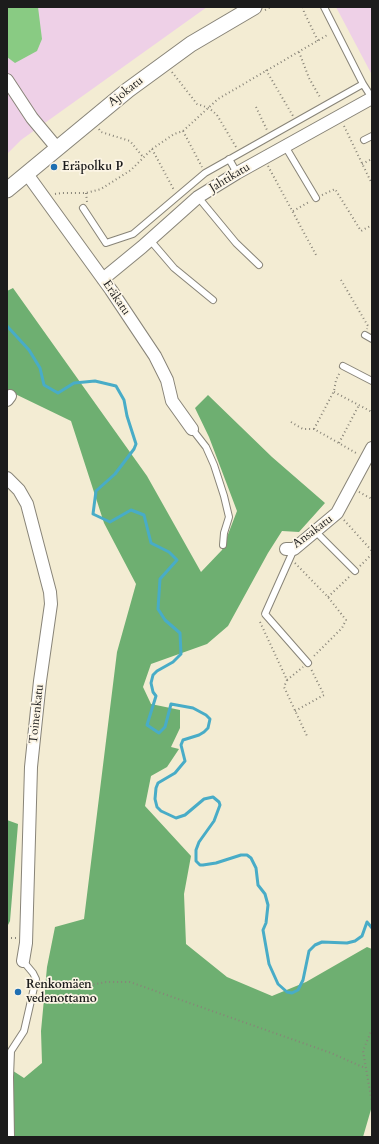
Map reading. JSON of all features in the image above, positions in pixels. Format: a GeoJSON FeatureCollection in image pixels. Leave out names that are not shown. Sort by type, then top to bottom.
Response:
{"type":"FeatureCollection","features":[{"type":"Feature","properties":{"kind":"street","name":"Ajokatu"},"geometry":{"type":"LineString","coordinates":[[7,190],[128,90],[191,44],[254,7]]}},
{"type":"Feature","properties":{"kind":"street"},"geometry":{"type":"LineString","coordinates":[[7,80],[32,118],[57,148]]}},
{"type":"Feature","properties":{"kind":"street","name":"Jahtikatu"},"geometry":{"type":"LineString","coordinates":[[103,279],[198,197],[236,173],[372,98]]}},
{"type":"Feature","properties":{"kind":"street","name":"Eräkatu"},"geometry":{"type":"LineString","coordinates":[[27,174],[103,279],[155,356],[167,380],[172,401],[192,429]]}},
{"type":"Feature","properties":{"kind":"street","name":"Ansakatu"},"geometry":{"type":"LineString","coordinates":[[290,552],[337,513],[372,448]]}},
{"type":"Feature","properties":{"kind":"street","name":"Toinenkatu"},"geometry":{"type":"LineString","coordinates":[[7,478],[19,490],[27,504],[52,604],[40,681],[31,767],[26,938],[23,961]]}},
{"type":"Feature","properties":{"kind":"lane"},"geometry":{"type":"LineString","coordinates":[[324,7],[363,84],[372,98]]}},
{"type":"Feature","properties":{"kind":"lane"},"geometry":{"type":"LineString","coordinates":[[83,208],[106,244],[133,234],[205,173],[363,84]]}},
{"type":"Feature","properties":{"kind":"lane"},"geometry":{"type":"LineString","coordinates":[[364,140],[372,136]]}},
{"type":"Feature","properties":{"kind":"lane"},"geometry":{"type":"LineString","coordinates":[[285,146],[316,198]]}},
{"type":"Feature","properties":{"kind":"lane"},"geometry":{"type":"LineString","coordinates":[[229,159],[236,173]]}},
{"type":"Feature","properties":{"kind":"lane"},"geometry":{"type":"LineString","coordinates":[[198,197],[236,243],[259,265]]}},
{"type":"Feature","properties":{"kind":"lane"},"geometry":{"type":"LineString","coordinates":[[133,234],[146,243],[213,300]]}},
{"type":"Feature","properties":{"kind":"lane"},"geometry":{"type":"LineString","coordinates":[[365,335],[372,339]]}},
{"type":"Feature","properties":{"kind":"lane"},"geometry":{"type":"LineString","coordinates":[[343,366],[372,381]]}},
{"type":"Feature","properties":{"kind":"lane"},"geometry":{"type":"LineString","coordinates":[[192,429],[206,447],[214,465],[224,496],[229,517],[224,533],[223,545]]}},
{"type":"Feature","properties":{"kind":"lane"},"geometry":{"type":"LineString","coordinates":[[315,531],[355,571]]}},
{"type":"Feature","properties":{"kind":"lane"},"geometry":{"type":"LineString","coordinates":[[290,552],[264,614],[308,663]]}},
{"type":"Feature","properties":{"kind":"lane"},"geometry":{"type":"LineString","coordinates":[[11,1137],[9,1050],[24,1031],[36,979],[23,961]]}},
{"type":"Feature","properties":{"kind":"path"},"geometry":{"type":"LineString","coordinates":[[303,7],[318,41]]}},
{"type":"Feature","properties":{"kind":"path"},"geometry":{"type":"LineString","coordinates":[[46,199],[48,196],[62,193],[86,193],[101,189],[131,170],[152,149],[174,134],[183,131],[218,99],[336,30]]}},
{"type":"Feature","properties":{"kind":"path"},"geometry":{"type":"LineString","coordinates":[[299,52],[309,78],[325,105]]}},
{"type":"Feature","properties":{"kind":"path"},"geometry":{"type":"LineString","coordinates":[[170,70],[197,104],[209,108],[217,115],[240,153]]}},
{"type":"Feature","properties":{"kind":"path"},"geometry":{"type":"LineString","coordinates":[[266,70],[296,121]]}},
{"type":"Feature","properties":{"kind":"path"},"geometry":{"type":"LineString","coordinates":[[256,107],[270,136]]}},
{"type":"Feature","properties":{"kind":"path"},"geometry":{"type":"LineString","coordinates":[[343,124],[372,184]]}},
{"type":"Feature","properties":{"kind":"path"},"geometry":{"type":"LineString","coordinates":[[98,128],[101,132],[130,141],[143,157]]}},
{"type":"Feature","properties":{"kind":"path"},"geometry":{"type":"LineString","coordinates":[[183,131],[205,173]]}},
{"type":"Feature","properties":{"kind":"path"},"geometry":{"type":"LineString","coordinates":[[152,149],[178,196]]}},
{"type":"Feature","properties":{"kind":"path"},"geometry":{"type":"LineString","coordinates":[[362,164],[372,159]]}},
{"type":"Feature","properties":{"kind":"path"},"geometry":{"type":"LineString","coordinates":[[267,164],[316,255]]}},
{"type":"Feature","properties":{"kind":"path"},"geometry":{"type":"LineString","coordinates":[[293,211],[335,189],[361,231],[372,225]]}},
{"type":"Feature","properties":{"kind":"path"},"geometry":{"type":"LineString","coordinates":[[342,280],[368,326],[365,335]]}},
{"type":"Feature","properties":{"kind":"path"},"geometry":{"type":"LineString","coordinates":[[368,326],[372,325]]}},
{"type":"Feature","properties":{"kind":"path"},"geometry":{"type":"LineString","coordinates":[[314,429],[334,391],[336,380],[343,366]]}},
{"type":"Feature","properties":{"kind":"path"},"geometry":{"type":"LineString","coordinates":[[334,391],[372,412]]}},
{"type":"Feature","properties":{"kind":"path"},"geometry":{"type":"LineString","coordinates":[[339,443],[359,405]]}},
{"type":"Feature","properties":{"kind":"path"},"geometry":{"type":"LineString","coordinates":[[291,422],[303,429],[314,429],[361,456]]}},
{"type":"Feature","properties":{"kind":"path"},"geometry":{"type":"LineString","coordinates":[[337,513],[372,551]]}},
{"type":"Feature","properties":{"kind":"path"},"geometry":{"type":"LineString","coordinates":[[290,552],[346,620],[342,628],[308,663],[287,680],[284,687],[307,736]]}},
{"type":"Feature","properties":{"kind":"path"},"geometry":{"type":"LineString","coordinates":[[264,614],[260,621],[287,680]]}},
{"type":"Feature","properties":{"kind":"path"},"geometry":{"type":"LineString","coordinates":[[295,711],[324,696],[308,663]]}},
{"type":"Feature","properties":{"kind":"path"},"geometry":{"type":"LineString","coordinates":[[62,983],[81,986],[106,982],[130,982],[331,1053],[365,1068]]}},
{"type":"Feature","properties":{"kind":"path"},"geometry":{"type":"LineString","coordinates":[[372,1029],[363,1051],[372,1103]]}},
{"type":"Feature","properties":{"kind":"shaded area"},"geometry":{"type":"Polygon","coordinates":[[[7,7],[207,7],[21,140],[7,154],[7,7]]]}},
{"type":"Feature","properties":{"kind":"shaded area"},"geometry":{"type":"Polygon","coordinates":[[[336,7],[372,7],[372,75],[336,7]]]}},
{"type":"Feature","properties":{"kind":"green space"},"geometry":{"type":"Polygon","coordinates":[[[7,7],[38,7],[42,39],[37,51],[15,63],[7,57],[7,7]]]}},
{"type":"Feature","properties":{"kind":"green space"},"geometry":{"type":"Polygon","coordinates":[[[13,288],[147,476],[201,572],[222,550],[237,511],[209,437],[195,408],[208,395],[272,457],[325,503],[299,532],[282,531],[268,553],[228,626],[207,644],[151,664],[143,687],[151,704],[180,710],[180,728],[171,747],[179,749],[167,767],[151,776],[145,806],[191,856],[184,894],[186,944],[227,977],[272,996],[306,982],[367,947],[372,949],[372,1106],[363,1137],[7,1137],[7,1067],[24,1078],[42,1063],[41,1031],[47,967],[55,927],[84,919],[117,652],[136,584],[104,523],[71,421],[11,392],[7,400],[7,291],[13,288]]]}},
{"type":"Feature","properties":{"kind":"green space"},"geometry":{"type":"Polygon","coordinates":[[[7,820],[18,824],[10,921],[7,927],[7,820]]]}},
{"type":"Feature","properties":{"kind":"waterway"},"geometry":{"type":"LineString","coordinates":[[7,326],[29,350],[40,368],[44,385],[58,393],[74,383],[95,381],[116,386],[124,400],[127,416],[136,444],[134,449],[115,474],[96,491],[93,514],[110,522],[131,510],[144,515],[151,543],[169,552],[177,560],[160,579],[158,609],[165,620],[180,633],[181,654],[173,662],[153,675],[151,683],[153,692],[156,696],[147,725],[159,733],[165,727],[171,704],[193,708],[210,719],[208,728],[204,732],[183,740],[181,745],[185,761],[175,773],[158,783],[155,799],[157,807],[161,811],[176,818],[185,815],[204,799],[213,797],[219,802],[220,805],[214,821],[199,842],[196,850],[196,861],[200,865],[203,865],[216,863],[241,855],[247,855],[251,858],[256,868],[258,885],[265,894],[268,905],[266,923],[263,930],[269,964],[278,984],[287,992],[292,993],[298,990],[303,980],[309,951],[315,945],[322,942],[347,943],[355,941],[362,936],[367,922],[372,928]]}},
{"type":"Feature","properties":{"kind":"place","name":"Eräpolku P"},"geometry":{"type":"Point","coordinates":[54,167]}},
{"type":"Feature","properties":{"kind":"place","name":"Renkomäen vedenottamo"},"geometry":{"type":"Point","coordinates":[18,992]}}]}
